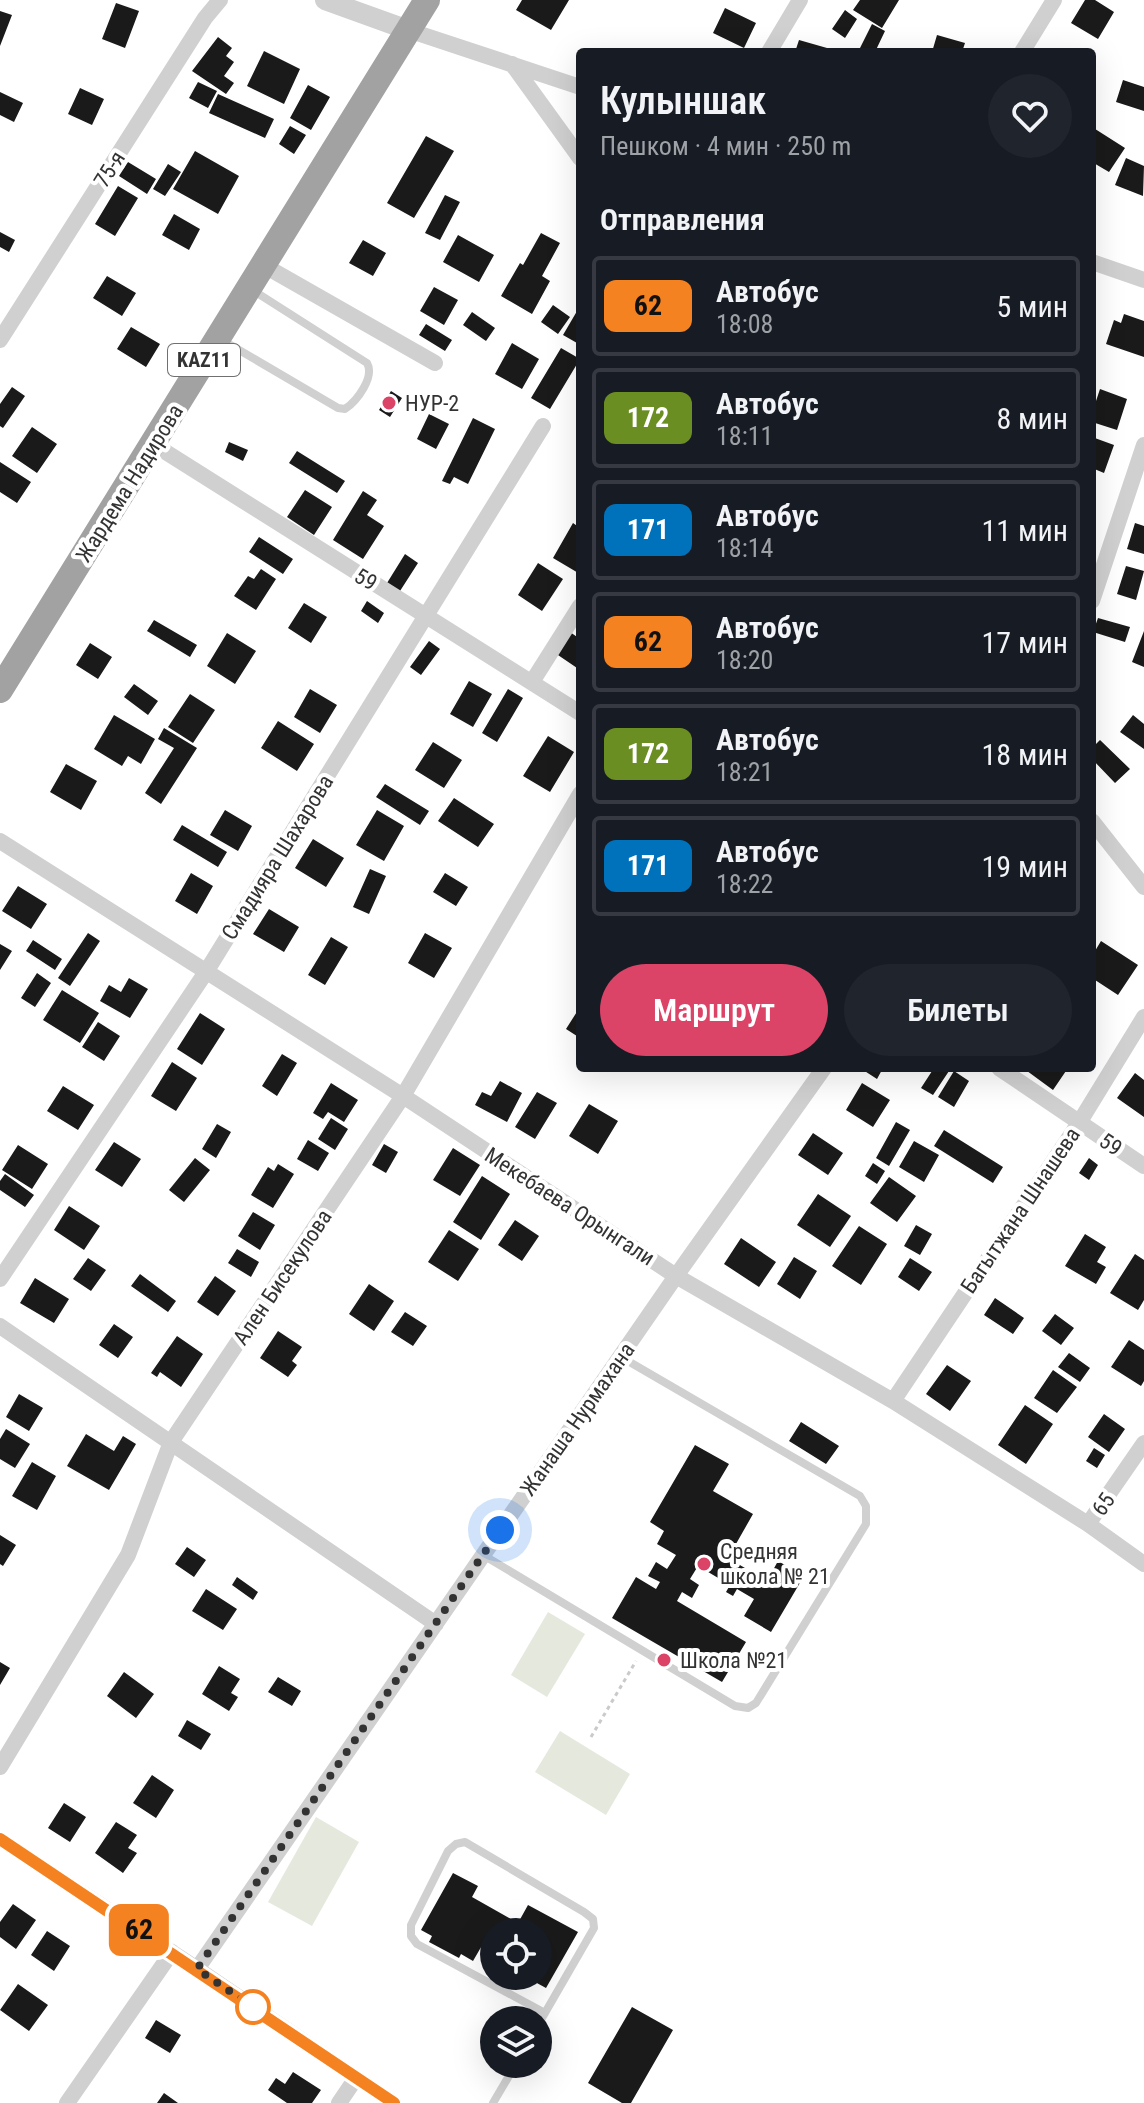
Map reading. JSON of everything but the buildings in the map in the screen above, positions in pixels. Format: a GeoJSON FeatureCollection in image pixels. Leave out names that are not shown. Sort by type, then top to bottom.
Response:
{"type":"FeatureCollection","features":[{"type":"Feature","properties":{"kind":"highway","name":"KAZ11"},"geometry":{"type":"LineString","coordinates":[[408,30],[427,0]]}},
{"type":"Feature","properties":{"kind":"highway","name":"Жардема Надирова"},"geometry":{"type":"LineString","coordinates":[[0,690],[408,30]]}},
{"type":"Feature","properties":{"kind":"street","name":"75-я"},"geometry":{"type":"LineString","coordinates":[[0,340],[205,18],[220,0]]}},
{"type":"Feature","properties":{"kind":"street"},"geometry":{"type":"LineString","coordinates":[[325,0],[576,86]]}},
{"type":"Feature","properties":{"kind":"street"},"geometry":{"type":"LineString","coordinates":[[771,48],[800,0]]}},
{"type":"Feature","properties":{"kind":"street"},"geometry":{"type":"LineString","coordinates":[[1024,48],[1054,0]]}},
{"type":"Feature","properties":{"kind":"street"},"geometry":{"type":"LineString","coordinates":[[512,64],[576,152]]}},
{"type":"Feature","properties":{"kind":"street"},"geometry":{"type":"LineString","coordinates":[[1096,263],[1142,275]]}},
{"type":"Feature","properties":{"kind":"street"},"geometry":{"type":"LineString","coordinates":[[263,265],[435,363]]}},
{"type":"Feature","properties":{"kind":"street","name":"Смадияра Шахарова"},"geometry":{"type":"LineString","coordinates":[[0,1279],[206,972],[543,426]]}},
{"type":"Feature","properties":{"kind":"street","name":"59"},"geometry":{"type":"LineString","coordinates":[[153,444],[576,710]]}},
{"type":"Feature","properties":{"kind":"street"},"geometry":{"type":"LineString","coordinates":[[1096,589],[1144,445]]}},
{"type":"Feature","properties":{"kind":"street"},"geometry":{"type":"LineString","coordinates":[[532,682],[576,612]]}},
{"type":"Feature","properties":{"kind":"street","name":"Ален Бисекулова"},"geometry":{"type":"LineString","coordinates":[[0,1767],[128,1555],[171,1442],[403,1096],[576,801]]}},
{"type":"Feature","properties":{"kind":"street"},"geometry":{"type":"LineString","coordinates":[[1096,826],[1144,887]]}},
{"type":"Feature","properties":{"kind":"street","name":"Мекебаева Орынгали"},"geometry":{"type":"LineString","coordinates":[[0,841],[403,1096],[676,1276],[893,1401],[1088,1524],[1144,1564]]}},
{"type":"Feature","properties":{"kind":"street","name":"Багытжана Шнашева"},"geometry":{"type":"LineString","coordinates":[[893,1401],[1079,1123],[1144,1017]]}},
{"type":"Feature","properties":{"kind":"street","name":"Жанаша Нурмахана"},"geometry":{"type":"LineString","coordinates":[[197,1969],[620,1356],[821,1072]]}},
{"type":"Feature","properties":{"kind":"street","name":"59"},"geometry":{"type":"LineString","coordinates":[[1005,1072],[1144,1166]]}},
{"type":"Feature","properties":{"kind":"street"},"geometry":{"type":"LineString","coordinates":[[0,1326],[436,1624]]}},
{"type":"Feature","properties":{"kind":"street","name":"65"},"geometry":{"type":"LineString","coordinates":[[1088,1524],[1144,1443]]}},
{"type":"Feature","properties":{"kind":"street"},"geometry":{"type":"LineString","coordinates":[[0,1839],[394,2103]]}},
{"type":"Feature","properties":{"kind":"street"},"geometry":{"type":"LineString","coordinates":[[67,2103],[172,1952]]}},
{"type":"Feature","properties":{"kind":"street"},"geometry":{"type":"LineString","coordinates":[[339,2103],[356,2078]]}},
{"type":"Feature","properties":{"kind":"lane"},"geometry":{"type":"LineString","coordinates":[[218,338],[338,408],[351,406],[370,376],[371,369],[367,363],[248,288]]}},
{"type":"Feature","properties":{"kind":"lane"},"geometry":{"type":"LineString","coordinates":[[483,1555],[735,1706],[748,1708],[756,1703],[866,1524],[866,1506],[860,1496],[620,1356]]}},
{"type":"Feature","properties":{"kind":"lane"},"geometry":{"type":"LineString","coordinates":[[465,1842],[593,1919],[594,1928],[545,2013],[417,1944],[411,1936],[411,1925],[448,1851],[456,1844],[465,1842]]}},
{"type":"Feature","properties":{"kind":"lane"},"geometry":{"type":"LineString","coordinates":[[493,2103],[508,2078]]}},
{"type":"Feature","properties":{"kind":"path"},"geometry":{"type":"LineString","coordinates":[[591,1737],[642,1650]]}},
{"type":"Feature","properties":{"kind":"shaded area"},"geometry":{"type":"Polygon","coordinates":[[[548,1612],[585,1634],[547,1697],[511,1675],[548,1612]]]}},
{"type":"Feature","properties":{"kind":"shaded area"},"geometry":{"type":"Polygon","coordinates":[[[560,1731],[630,1774],[606,1815],[535,1772],[560,1731]]]}},
{"type":"Feature","properties":{"kind":"shaded area"},"geometry":{"type":"Polygon","coordinates":[[[316,1817],[359,1842],[312,1926],[268,1902],[316,1817]]]}},
{"type":"Feature","properties":{"kind":"bus line","name":"62"},"geometry":{"type":"LineString","coordinates":[[0,1839],[394,2103]]}},
{"type":"Feature","properties":{"kind":"place","name":"НУР-2"},"geometry":{"type":"Point","coordinates":[389,403]}},
{"type":"Feature","properties":{"kind":"place","name":"Средняя школа № 21"},"geometry":{"type":"Point","coordinates":[704,1564]}},
{"type":"Feature","properties":{"kind":"place","name":"Школа №21"},"geometry":{"type":"Point","coordinates":[664,1660]}},
{"type":"Feature","properties":{"kind":"route"},"geometry":{"type":"LineString","coordinates":[[253,2007],[197,1969],[500,1530]]}}]}
